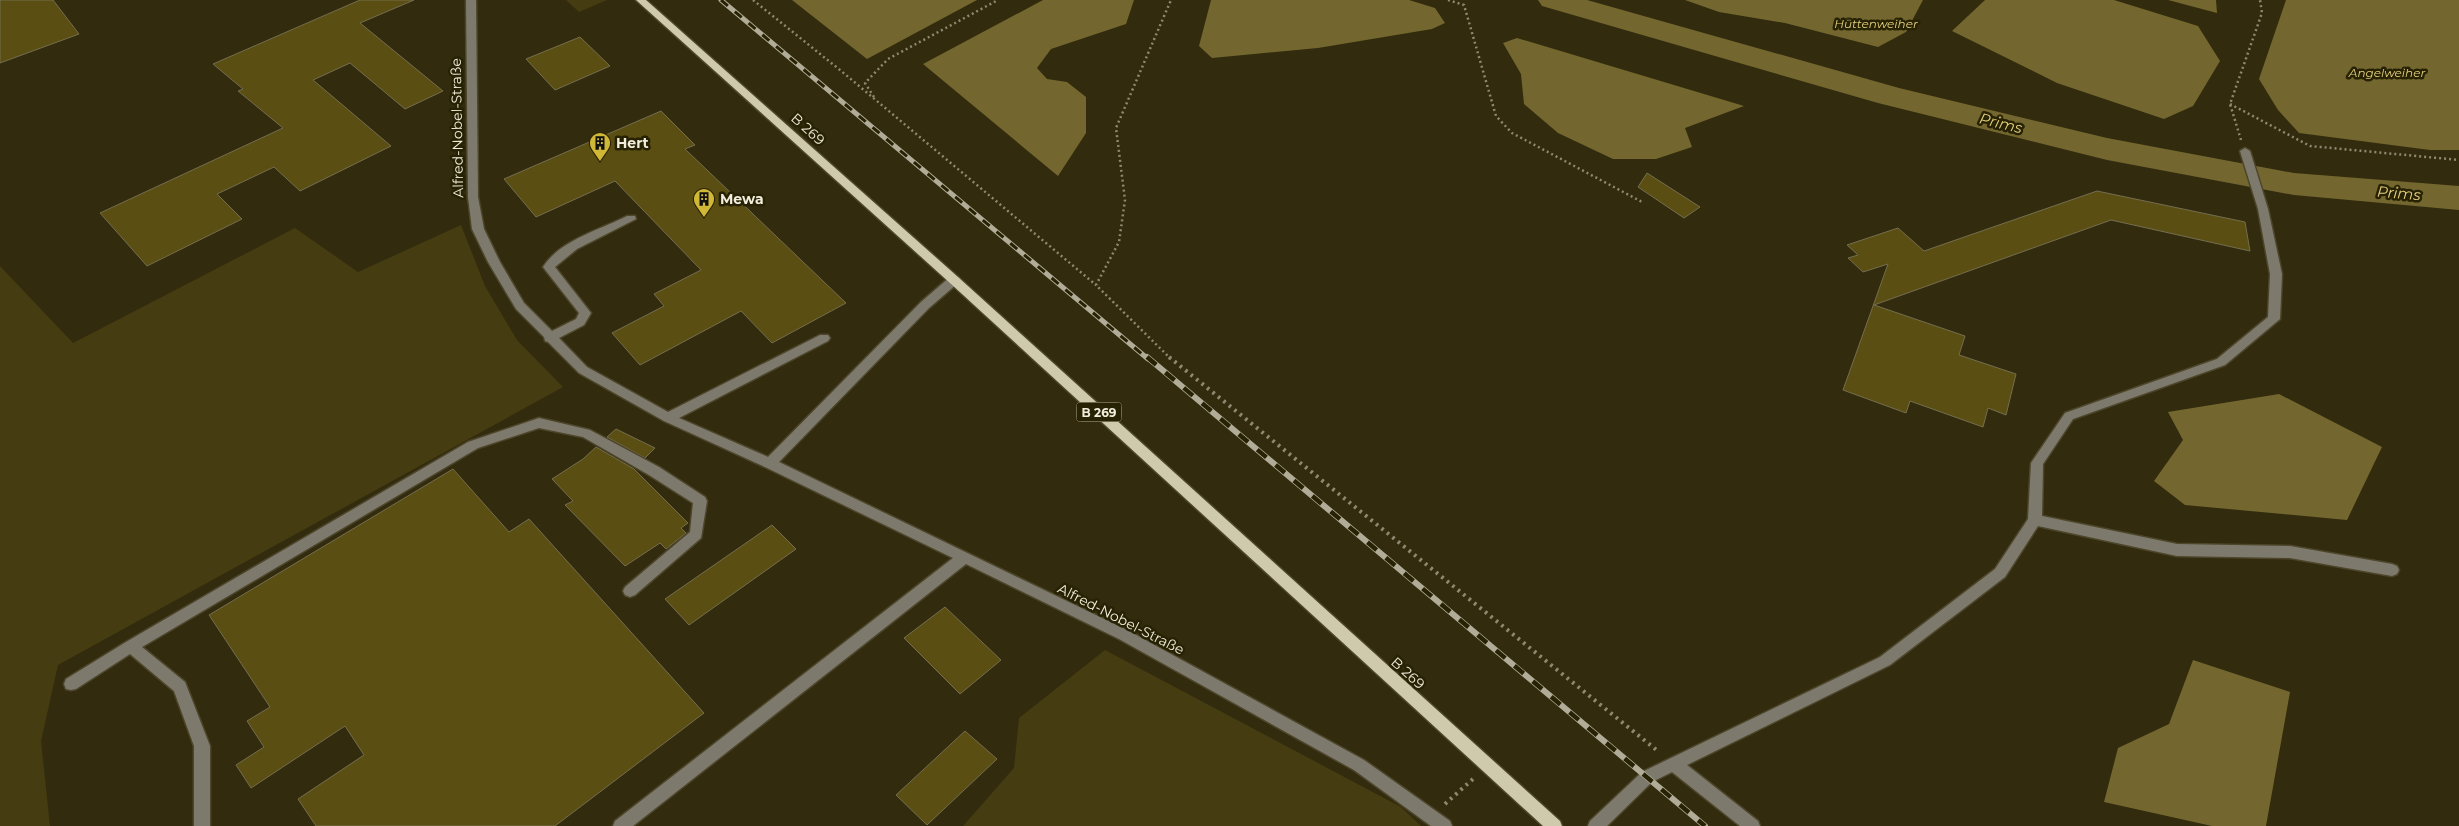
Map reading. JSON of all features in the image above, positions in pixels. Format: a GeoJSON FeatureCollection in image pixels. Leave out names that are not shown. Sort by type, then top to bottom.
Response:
{"type":"FeatureCollection","features":[{"type":"Feature","properties":{"kind":"main road","name":"B 269"},"geometry":{"type":"LineString","coordinates":[[641,0],[954,280],[1554,826]]}},
{"type":"Feature","properties":{"kind":"street","name":"Alfred-Nobel-Straße"},"geometry":{"type":"LineString","coordinates":[[471,0],[472,197],[478,229],[494,262],[520,306],[582,370],[668,418],[770,463],[1124,636],[1342,755],[1433,816],[1444,826]]}},
{"type":"Feature","properties":{"kind":"street"},"geometry":{"type":"LineString","coordinates":[[1596,826],[1647,777],[1885,661],[2000,573],[2035,520],[2037,463],[2069,416],[2221,362],[2274,319],[2276,274],[2263,209],[2245,151]]}},
{"type":"Feature","properties":{"kind":"street"},"geometry":{"type":"LineString","coordinates":[[549,338],[580,322],[585,313],[549,267],[551,263],[563,253],[631,219]]}},
{"type":"Feature","properties":{"kind":"street"},"geometry":{"type":"LineString","coordinates":[[770,463],[925,305],[954,280]]}},
{"type":"Feature","properties":{"kind":"street"},"geometry":{"type":"LineString","coordinates":[[668,418],[824,338]]}},
{"type":"Feature","properties":{"kind":"street"},"geometry":{"type":"LineString","coordinates":[[71,684],[131,646],[473,445],[539,423],[586,433],[654,471],[700,501],[696,534],[630,592]]}},
{"type":"Feature","properties":{"kind":"street"},"geometry":{"type":"LineString","coordinates":[[2035,520],[2177,550],[2290,552],[2392,570]]}},
{"type":"Feature","properties":{"kind":"street"},"geometry":{"type":"LineString","coordinates":[[621,826],[964,558]]}},
{"type":"Feature","properties":{"kind":"street"},"geometry":{"type":"LineString","coordinates":[[131,646],[180,687],[202,746],[202,826]]}},
{"type":"Feature","properties":{"kind":"street"},"geometry":{"type":"LineString","coordinates":[[1673,764],[1752,826]]}},
{"type":"Feature","properties":{"kind":"path"},"geometry":{"type":"LineString","coordinates":[[753,0],[875,100],[1020,224],[1096,285],[1174,362],[1673,764]]}},
{"type":"Feature","properties":{"kind":"path"},"geometry":{"type":"LineString","coordinates":[[875,100],[865,83],[888,59],[998,0]]}},
{"type":"Feature","properties":{"kind":"path"},"geometry":{"type":"LineString","coordinates":[[1096,285],[1119,242],[1125,200],[1116,128],[1171,0]]}},
{"type":"Feature","properties":{"kind":"path"},"geometry":{"type":"LineString","coordinates":[[1448,0],[1464,5],[1496,116],[1512,133],[1644,203]]}},
{"type":"Feature","properties":{"kind":"path"},"geometry":{"type":"LineString","coordinates":[[2245,151],[2230,104],[2262,13],[2260,0]]}},
{"type":"Feature","properties":{"kind":"path"},"geometry":{"type":"LineString","coordinates":[[2230,104],[2310,146],[2459,160]]}},
{"type":"Feature","properties":{"kind":"path"},"geometry":{"type":"LineString","coordinates":[[1433,816],[1487,765]]}},
{"type":"Feature","properties":{"kind":"shaded area"},"geometry":{"type":"Polygon","coordinates":[[[566,0],[607,0],[579,12],[566,0]]]}},
{"type":"Feature","properties":{"kind":"shaded area"},"geometry":{"type":"Polygon","coordinates":[[[461,225],[485,286],[517,340],[563,387],[58,665],[41,741],[50,826],[0,826],[0,266],[73,343],[295,228],[358,272],[461,225]]]}},
{"type":"Feature","properties":{"kind":"shaded area"},"geometry":{"type":"Polygon","coordinates":[[[1105,650],[1401,807],[1421,826],[963,826],[1014,768],[1019,718],[1105,650]]]}},
{"type":"Feature","properties":{"kind":"water"},"geometry":{"type":"Polygon","coordinates":[[[792,0],[977,0],[867,59],[792,0]]]}},
{"type":"Feature","properties":{"kind":"water"},"geometry":{"type":"Polygon","coordinates":[[[1043,0],[1134,0],[1126,24],[1051,49],[1037,68],[1047,79],[1067,82],[1086,97],[1086,133],[1058,176],[923,64],[1043,0]]]}},
{"type":"Feature","properties":{"kind":"water"},"geometry":{"type":"Polygon","coordinates":[[[1211,0],[1409,0],[1435,8],[1445,23],[1432,29],[1318,48],[1212,58],[1199,46],[1211,0]]]}},
{"type":"Feature","properties":{"kind":"water","name":"Hüttenweiher"},"geometry":{"type":"Polygon","coordinates":[[[1685,0],[1923,0],[1906,32],[1878,47],[1785,23],[1719,12],[1685,0]]]}},
{"type":"Feature","properties":{"kind":"water"},"geometry":{"type":"Polygon","coordinates":[[[1985,0],[2114,0],[2198,26],[2220,61],[2193,106],[2164,119],[2057,83],[1952,31],[1985,0]]]}},
{"type":"Feature","properties":{"kind":"water"},"geometry":{"type":"Polygon","coordinates":[[[2168,0],[2216,0],[2217,13],[2168,0]]]}},
{"type":"Feature","properties":{"kind":"water","name":"Angelweiher"},"geometry":{"type":"Polygon","coordinates":[[[2286,0],[2459,0],[2459,150],[2430,150],[2299,133],[2278,110],[2259,79],[2286,0]]]}},
{"type":"Feature","properties":{"kind":"water"},"geometry":{"type":"Polygon","coordinates":[[[1517,38],[1744,106],[1685,128],[1692,147],[1656,159],[1613,159],[1558,133],[1524,104],[1521,74],[1503,43],[1517,38]]]}},
{"type":"Feature","properties":{"kind":"water"},"geometry":{"type":"Polygon","coordinates":[[[2279,394],[2382,447],[2347,520],[2185,505],[2154,481],[2183,440],[2168,412],[2279,394]]]}},
{"type":"Feature","properties":{"kind":"water"},"geometry":{"type":"Polygon","coordinates":[[[2193,660],[2290,692],[2266,826],[2212,826],[2104,802],[2118,748],[2169,724],[2193,660]]]}},
{"type":"Feature","properties":{"kind":"building"},"geometry":{"type":"Polygon","coordinates":[[[0,0],[53,0],[79,34],[0,63],[0,0]]]}},
{"type":"Feature","properties":{"kind":"building"},"geometry":{"type":"Polygon","coordinates":[[[360,0],[414,0],[360,23],[443,91],[405,109],[350,63],[313,80],[391,146],[300,191],[274,167],[217,194],[242,219],[147,266],[100,213],[283,128],[238,91],[243,89],[213,64],[360,0]]]}},
{"type":"Feature","properties":{"kind":"building"},"geometry":{"type":"Polygon","coordinates":[[[580,37],[610,66],[555,90],[526,59],[580,37]]]}},
{"type":"Feature","properties":{"kind":"building"},"geometry":{"type":"Polygon","coordinates":[[[661,111],[695,145],[685,149],[846,303],[772,343],[741,311],[640,365],[612,333],[664,306],[654,294],[701,270],[615,181],[536,217],[504,179],[661,111]]]}},
{"type":"Feature","properties":{"kind":"building"},"geometry":{"type":"Polygon","coordinates":[[[1647,173],[1700,207],[1684,218],[1638,187],[1647,173]]]}},
{"type":"Feature","properties":{"kind":"building"},"geometry":{"type":"Polygon","coordinates":[[[2097,191],[2245,222],[2250,251],[2111,220],[1874,305],[1965,336],[1959,355],[2016,374],[2006,415],[1988,408],[1983,427],[1910,401],[1906,413],[1843,390],[1888,264],[1863,272],[1848,258],[1858,255],[1847,245],[1898,228],[1924,251],[2097,191]]]}},
{"type":"Feature","properties":{"kind":"building"},"geometry":{"type":"Polygon","coordinates":[[[616,429],[655,448],[645,458],[607,437],[616,429]]]}},
{"type":"Feature","properties":{"kind":"building"},"geometry":{"type":"Polygon","coordinates":[[[596,447],[634,469],[688,523],[681,528],[686,533],[666,549],[660,543],[625,566],[565,505],[573,501],[552,479],[583,459],[596,447]]]}},
{"type":"Feature","properties":{"kind":"building"},"geometry":{"type":"Polygon","coordinates":[[[453,469],[509,532],[529,519],[704,713],[555,826],[316,826],[298,799],[364,755],[345,726],[251,788],[236,765],[264,747],[247,721],[270,707],[209,615],[453,469]]]}},
{"type":"Feature","properties":{"kind":"building"},"geometry":{"type":"Polygon","coordinates":[[[772,525],[796,549],[689,625],[665,599],[772,525]]]}},
{"type":"Feature","properties":{"kind":"building"},"geometry":{"type":"Polygon","coordinates":[[[945,607],[1001,660],[960,694],[904,638],[945,607]]]}},
{"type":"Feature","properties":{"kind":"building"},"geometry":{"type":"Polygon","coordinates":[[[965,731],[997,759],[927,825],[896,795],[965,731]]]}},
{"type":"Feature","properties":{"kind":"waterway","name":"Prims"},"geometry":{"type":"LineString","coordinates":[[1553,0],[1890,96],[2107,149],[2294,184],[2459,198]]}},
{"type":"Feature","properties":{"kind":"railway"},"geometry":{"type":"LineString","coordinates":[[721,0],[1148,359]]}},
{"type":"Feature","properties":{"kind":"railway"},"geometry":{"type":"LineString","coordinates":[[1147,357],[1705,826]]}},
{"type":"Feature","properties":{"kind":"place","name":"Hert"},"geometry":{"type":"Point","coordinates":[600,162]}},
{"type":"Feature","properties":{"kind":"place","name":"Mewa"},"geometry":{"type":"Point","coordinates":[704,218]}}]}
